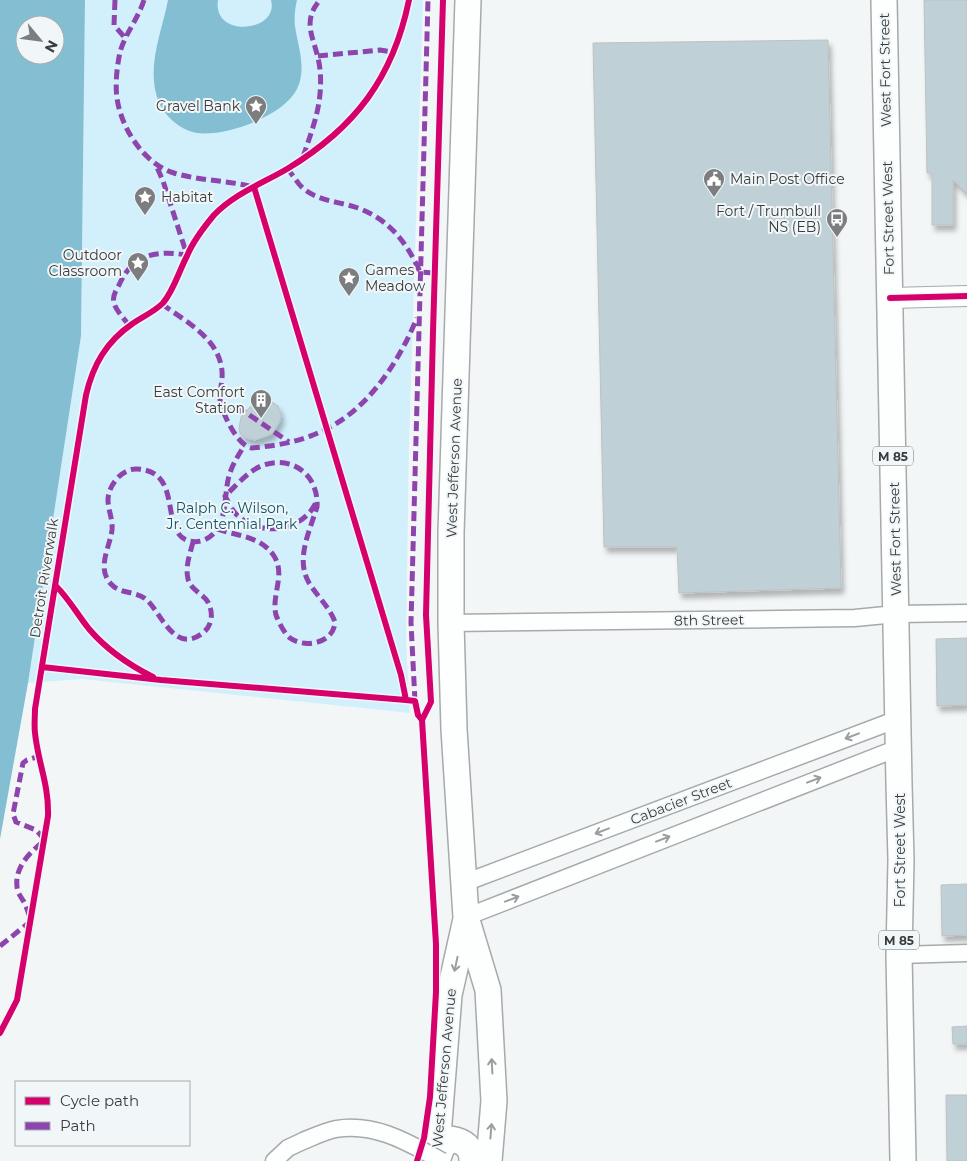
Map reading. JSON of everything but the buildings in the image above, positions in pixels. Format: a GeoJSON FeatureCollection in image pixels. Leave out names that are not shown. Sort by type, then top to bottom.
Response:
{"type":"FeatureCollection","features":[{"type":"Feature","properties":{"kind":"main road","name":"West Jefferson Avenue"},"geometry":{"type":"LineString","coordinates":[[468,0],[451,533],[451,624],[454,729],[466,917],[488,990],[494,1101],[488,1161]]}},
{"type":"Feature","properties":{"kind":"main road","name":"West Fort Street"},"geometry":{"type":"LineString","coordinates":[[884,0],[886,139]]}},
{"type":"Feature","properties":{"kind":"main road","name":"Fort Street West"},"geometry":{"type":"LineString","coordinates":[[886,139],[890,298]]}},
{"type":"Feature","properties":{"kind":"main road","name":"West Fort Street"},"geometry":{"type":"LineString","coordinates":[[890,298],[898,719]]}},
{"type":"Feature","properties":{"kind":"main road","name":"Fort Street West"},"geometry":{"type":"LineString","coordinates":[[898,719],[901,860],[899,955],[903,1161]]}},
{"type":"Feature","properties":{"kind":"main road","name":"West Jefferson Avenue"},"geometry":{"type":"LineString","coordinates":[[437,1161],[449,995],[466,917]]}},
{"type":"Feature","properties":{"kind":"main road"},"geometry":{"type":"LineString","coordinates":[[437,1161],[442,1147],[451,1140],[460,1140],[468,1146],[472,1161]]}},
{"type":"Feature","properties":{"kind":"street"},"geometry":{"type":"LineString","coordinates":[[890,298],[967,296]]}},
{"type":"Feature","properties":{"kind":"street","name":"8th Street"},"geometry":{"type":"LineString","coordinates":[[451,624],[855,618],[896,614],[967,613]]}},
{"type":"Feature","properties":{"kind":"street","name":"Cabacier Street"},"geometry":{"type":"LineString","coordinates":[[464,883],[898,719]]}},
{"type":"Feature","properties":{"kind":"street","name":"Cabacier Street"},"geometry":{"type":"LineString","coordinates":[[466,917],[898,748]]}},
{"type":"Feature","properties":{"kind":"street"},"geometry":{"type":"LineString","coordinates":[[899,955],[967,954]]}},
{"type":"Feature","properties":{"kind":"street"},"geometry":{"type":"LineString","coordinates":[[274,1161],[288,1148],[302,1141],[335,1129],[351,1128],[383,1132],[402,1139],[442,1161]]}},
{"type":"Feature","properties":{"kind":"green space","name":"Ralph C. Wilson, Jr. Centennial Park"},"geometry":{"type":"Polygon","coordinates":[[[85,0],[423,0],[409,442],[406,643],[410,713],[82,679],[28,683],[81,336],[85,0]]]}},
{"type":"Feature","properties":{"kind":"water"},"geometry":{"type":"Polygon","coordinates":[[[0,0],[85,0],[81,336],[28,683],[0,839],[0,0]]]}},
{"type":"Feature","properties":{"kind":"water"},"geometry":{"type":"Polygon","coordinates":[[[168,0],[218,0],[219,13],[225,21],[235,26],[246,27],[266,19],[271,11],[271,0],[297,0],[295,23],[302,66],[300,81],[290,99],[280,108],[253,123],[223,132],[197,133],[178,125],[167,115],[159,103],[154,85],[156,48],[168,0]]]}},
{"type":"Feature","properties":{"kind":"marked path"},"geometry":{"type":"LineString","coordinates":[[115,0],[114,25],[126,39]]}},
{"type":"Feature","properties":{"kind":"marked path"},"geometry":{"type":"LineString","coordinates":[[144,0],[122,45],[117,69],[116,87],[119,109],[129,133],[153,162],[174,173],[253,187]]}},
{"type":"Feature","properties":{"kind":"marked path"},"geometry":{"type":"LineString","coordinates":[[303,157],[316,118],[320,94],[320,67],[310,29],[311,15],[320,0]]}},
{"type":"Feature","properties":{"kind":"marked path"},"geometry":{"type":"LineString","coordinates":[[415,701],[411,623],[428,0]]}},
{"type":"Feature","properties":{"kind":"marked path"},"geometry":{"type":"LineString","coordinates":[[318,56],[380,50],[393,52]]}},
{"type":"Feature","properties":{"kind":"marked path"},"geometry":{"type":"LineString","coordinates":[[129,326],[117,309],[114,298],[116,291],[131,267],[147,256],[156,254],[187,255],[156,165]]}},
{"type":"Feature","properties":{"kind":"marked path"},"geometry":{"type":"LineString","coordinates":[[287,168],[299,184],[311,194],[358,208],[379,219],[403,242],[420,272],[434,273]]}},
{"type":"Feature","properties":{"kind":"marked path"},"geometry":{"type":"LineString","coordinates":[[162,304],[191,324],[215,349],[220,359],[222,371],[221,406],[237,437],[252,448],[283,444],[306,438],[348,415],[377,387],[389,371],[417,318]]}},
{"type":"Feature","properties":{"kind":"marked path"},"geometry":{"type":"LineString","coordinates":[[221,406],[245,412],[289,442]]}},
{"type":"Feature","properties":{"kind":"marked path"},"geometry":{"type":"LineString","coordinates":[[193,542],[187,565],[188,579],[192,587],[206,599],[211,610],[211,617],[210,624],[204,632],[194,638],[186,639],[178,637],[171,631],[148,601],[139,595],[119,590],[107,578],[104,564],[112,530],[108,500],[110,489],[116,479],[125,472],[136,469],[151,472],[161,479],[166,490],[175,526],[180,535],[189,541],[202,541],[212,535],[218,528],[224,512],[229,476],[233,464],[244,446]]}},
{"type":"Feature","properties":{"kind":"marked path"},"geometry":{"type":"LineString","coordinates":[[217,529],[256,541],[269,549],[274,556],[279,570],[275,608],[280,624],[288,636],[296,641],[303,643],[318,642],[330,635],[335,622],[311,586],[306,577],[304,567],[303,557],[307,537],[317,507],[316,496],[313,485],[308,477],[293,465],[272,463],[261,466],[251,472],[225,496],[238,516],[248,523],[270,529],[282,528],[303,519],[311,510],[317,500]]}},
{"type":"Feature","properties":{"kind":"marked path"},"geometry":{"type":"LineString","coordinates":[[0,946],[31,921],[18,892],[17,876],[23,862],[45,840],[36,830],[16,822],[13,814],[23,763],[40,756]]}},
{"type":"Feature","properties":{"kind":"cycle path","name":"Detroit Riverwalk"},"geometry":{"type":"LineString","coordinates":[[0,1033],[17,1000],[48,816],[47,794],[35,733],[35,709],[86,395],[92,374],[102,355],[115,338],[132,324],[152,312],[167,298],[192,245],[214,215],[230,201],[287,169],[311,153],[351,118],[381,77],[393,54],[409,0]]}},
{"type":"Feature","properties":{"kind":"cycle path"},"geometry":{"type":"LineString","coordinates":[[417,1161],[424,1138],[430,1097],[436,992],[436,944],[422,720],[431,702],[426,615],[443,0]]}},
{"type":"Feature","properties":{"kind":"cycle path"},"geometry":{"type":"LineString","coordinates":[[254,187],[401,675],[406,700]]}},
{"type":"Feature","properties":{"kind":"cycle path"},"geometry":{"type":"LineString","coordinates":[[890,298],[967,296]]}},
{"type":"Feature","properties":{"kind":"cycle path","name":"Detroit Riverwalk"},"geometry":{"type":"LineString","coordinates":[[56,586],[89,629],[110,650],[153,677]]}},
{"type":"Feature","properties":{"kind":"cycle path"},"geometry":{"type":"LineString","coordinates":[[42,667],[161,680],[415,701],[418,715],[422,720]]}},
{"type":"Feature","properties":{"kind":"place","name":"Gravel Bank"},"geometry":{"type":"Point","coordinates":[256,125]}},
{"type":"Feature","properties":{"kind":"place","name":"Main Post Office"},"geometry":{"type":"Point","coordinates":[714,198]}},
{"type":"Feature","properties":{"kind":"place","name":"Habitat"},"geometry":{"type":"Point","coordinates":[145,216]}},
{"type":"Feature","properties":{"kind":"place","name":"Fort / Trumbull NS (EB)"},"geometry":{"type":"Point","coordinates":[837,238]}},
{"type":"Feature","properties":{"kind":"place","name":"Outdoor Classroom"},"geometry":{"type":"Point","coordinates":[138,282]}},
{"type":"Feature","properties":{"kind":"place","name":"Games Meadow"},"geometry":{"type":"Point","coordinates":[349,297]}},
{"type":"Feature","properties":{"kind":"place","name":"East Comfort Station"},"geometry":{"type":"Point","coordinates":[261,419]}}]}
